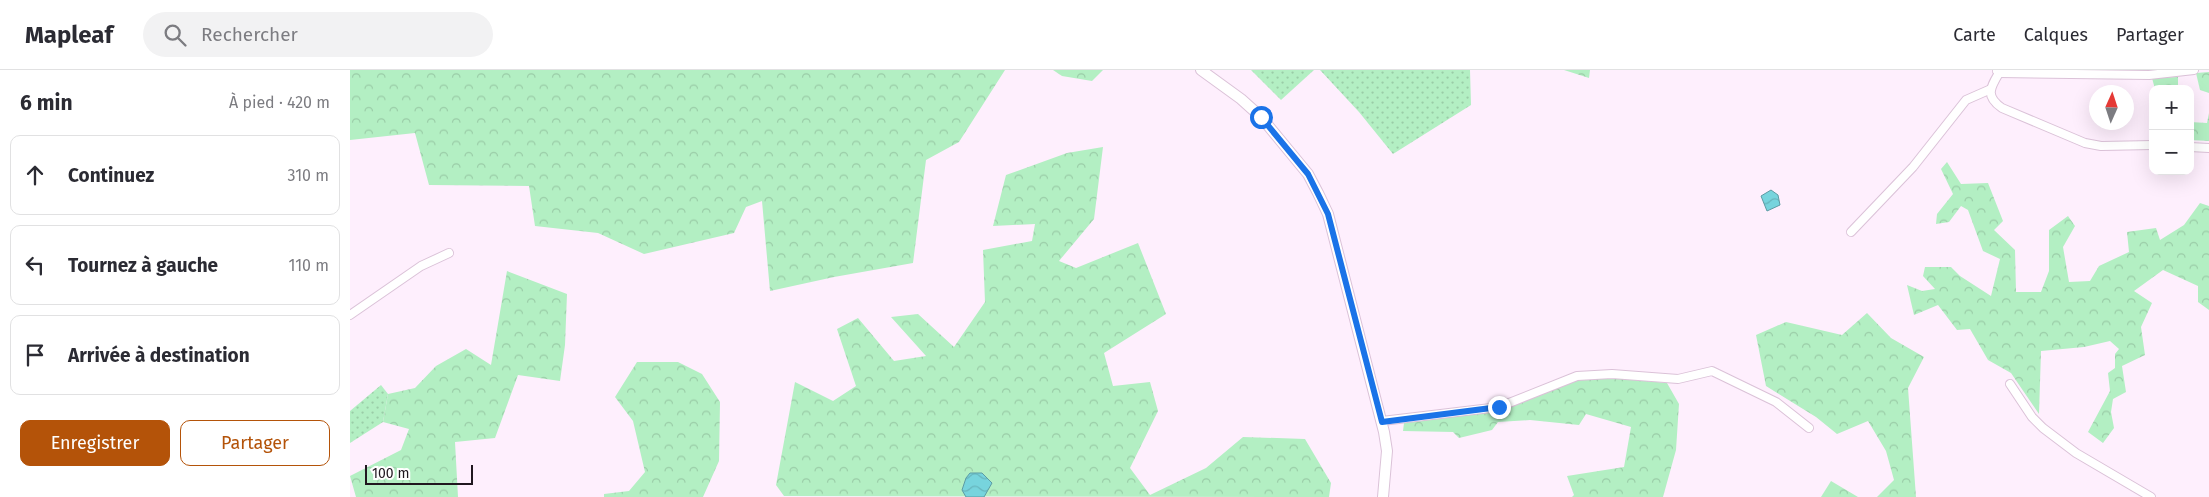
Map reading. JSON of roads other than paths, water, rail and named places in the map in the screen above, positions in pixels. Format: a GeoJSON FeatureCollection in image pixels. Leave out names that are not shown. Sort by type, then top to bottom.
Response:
{"type":"FeatureCollection","features":[{"type":"Feature","properties":{"kind":"street"},"geometry":{"type":"LineString","coordinates":[[1201,70],[1241,99],[1261,117],[1308,174],[1318,193],[1330,223],[1382,422],[1387,451],[1383,497]]}},
{"type":"Feature","properties":{"kind":"street"},"geometry":{"type":"LineString","coordinates":[[2149,146],[2101,146],[2085,143],[2002,108],[1993,101],[1991,89],[1997,71],[2149,74],[2194,70]]}},
{"type":"Feature","properties":{"kind":"street"},"geometry":{"type":"LineString","coordinates":[[1851,232],[1913,167],[1966,100],[1991,89]]}},
{"type":"Feature","properties":{"kind":"street"},"geometry":{"type":"LineString","coordinates":[[2194,147],[2209,148]]}},
{"type":"Feature","properties":{"kind":"street"},"geometry":{"type":"LineString","coordinates":[[350,314],[421,266],[449,254]]}},
{"type":"Feature","properties":{"kind":"street"},"geometry":{"type":"LineString","coordinates":[[1382,422],[1499,407],[1577,376],[1612,374],[1678,379],[1712,371],[1776,402],[1809,428]]}},
{"type":"Feature","properties":{"kind":"street"},"geometry":{"type":"LineString","coordinates":[[2010,384],[2032,417],[2043,428],[2076,453],[2151,497]]}},
{"type":"Feature","properties":{"kind":"water"},"geometry":{"type":"Polygon","coordinates":[[[1771,190],[1778,195],[1780,205],[1767,211],[1761,196],[1771,190]]]}},
{"type":"Feature","properties":{"kind":"water"},"geometry":{"type":"Polygon","coordinates":[[[970,473],[982,473],[992,483],[984,497],[966,497],[962,490],[970,473]]]}}]}
